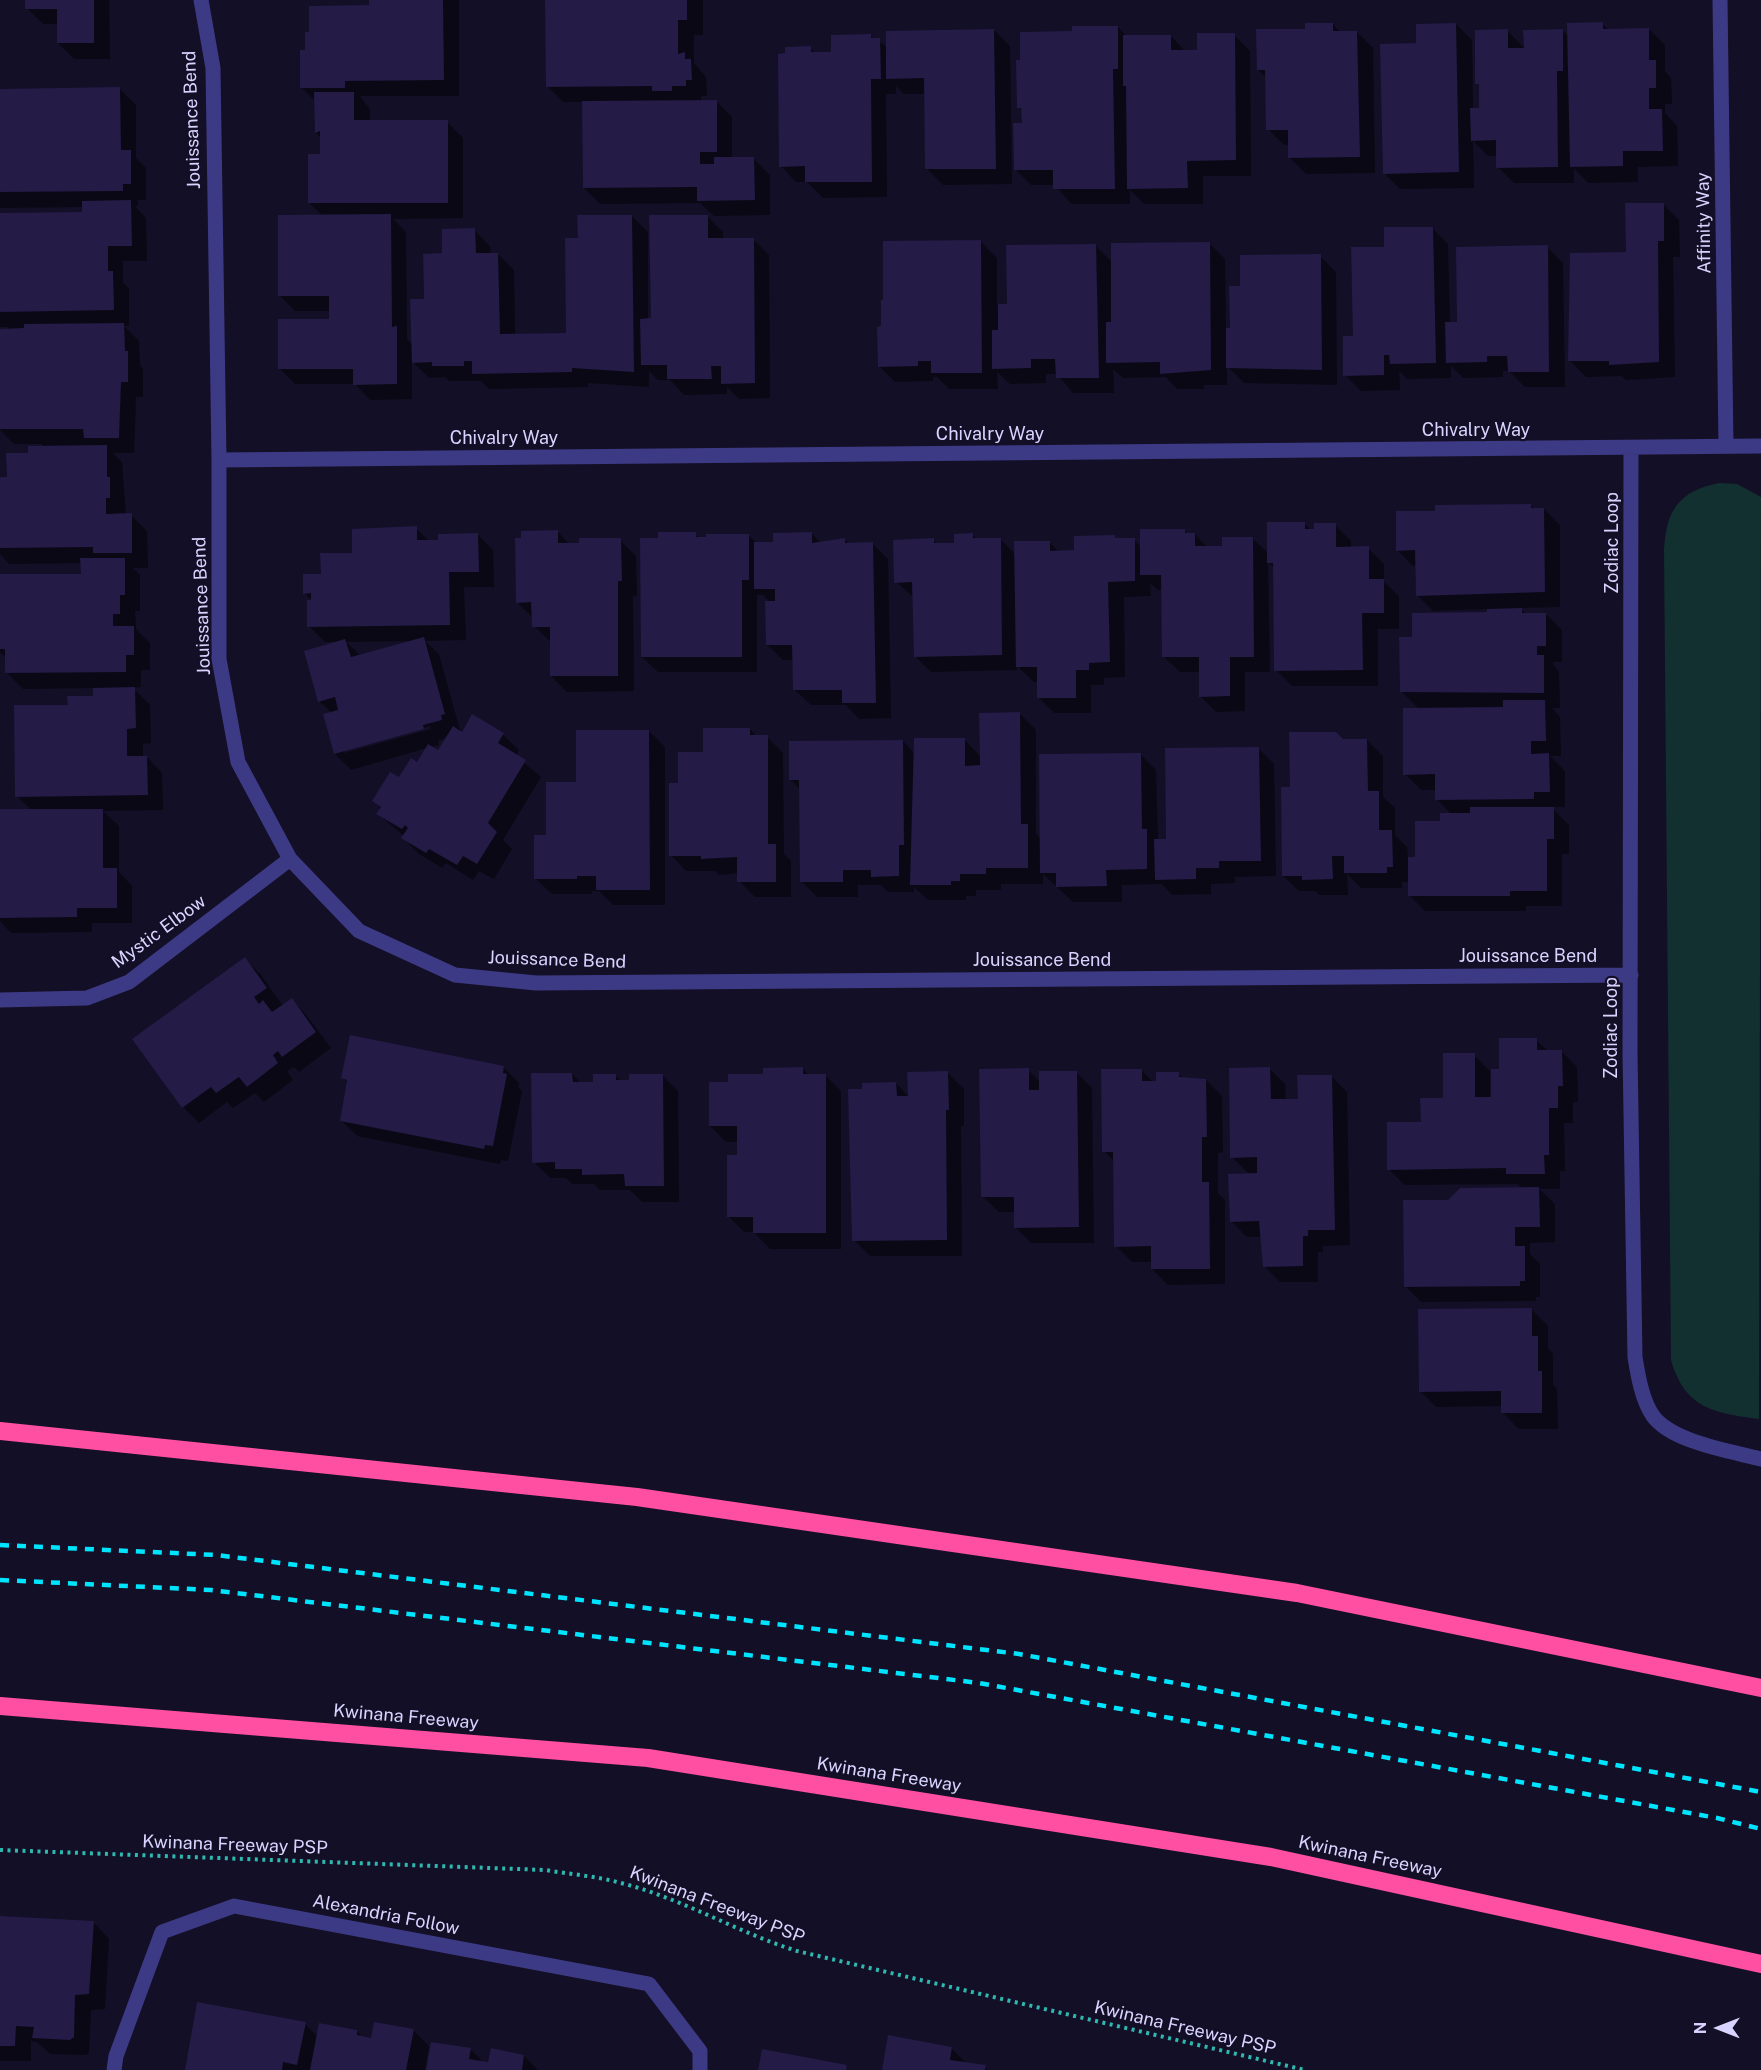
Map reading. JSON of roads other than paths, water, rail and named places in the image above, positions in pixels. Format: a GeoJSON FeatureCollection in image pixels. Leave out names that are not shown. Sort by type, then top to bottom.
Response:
{"type":"FeatureCollection","features":[{"type":"Feature","properties":{"kind":"highway"},"geometry":{"type":"LineString","coordinates":[[0,1431],[637,1497],[1262,1587],[1761,1688]]}},
{"type":"Feature","properties":{"kind":"highway","name":"Kwinana Freeway"},"geometry":{"type":"LineString","coordinates":[[0,1706],[648,1758],[1271,1857],[1761,1964]]}},
{"type":"Feature","properties":{"kind":"street","name":"Jouissance Bend"},"geometry":{"type":"LineString","coordinates":[[201,0],[213,68],[219,460],[219,659],[238,762],[290,859],[359,931],[455,975],[536,983],[1631,975]]}},
{"type":"Feature","properties":{"kind":"street","name":"Affinity Way"},"geometry":{"type":"LineString","coordinates":[[1720,0],[1726,446]]}},
{"type":"Feature","properties":{"kind":"street","name":"Chivalry Way"},"geometry":{"type":"LineString","coordinates":[[219,460],[1761,446]]}},
{"type":"Feature","properties":{"kind":"street","name":"Zodiac Loop"},"geometry":{"type":"LineString","coordinates":[[1631,448],[1631,975],[1635,1357],[1638,1376],[1652,1415],[1668,1431],[1761,1459]]}},
{"type":"Feature","properties":{"kind":"street","name":"Mystic Elbow"},"geometry":{"type":"LineString","coordinates":[[0,1000],[87,998],[129,982],[290,859]]}},
{"type":"Feature","properties":{"kind":"street","name":"Alexandria Follow"},"geometry":{"type":"LineString","coordinates":[[114,2070],[116,2056],[162,1932],[234,1906],[649,1984],[700,2051],[700,2070]]}},
{"type":"Feature","properties":{"kind":"railway"},"geometry":{"type":"LineString","coordinates":[[0,1545],[216,1555],[1019,1654],[1761,1792]]}},
{"type":"Feature","properties":{"kind":"railway"},"geometry":{"type":"LineString","coordinates":[[0,1580],[211,1590],[979,1683],[1717,1818],[1761,1829]]}}]}
